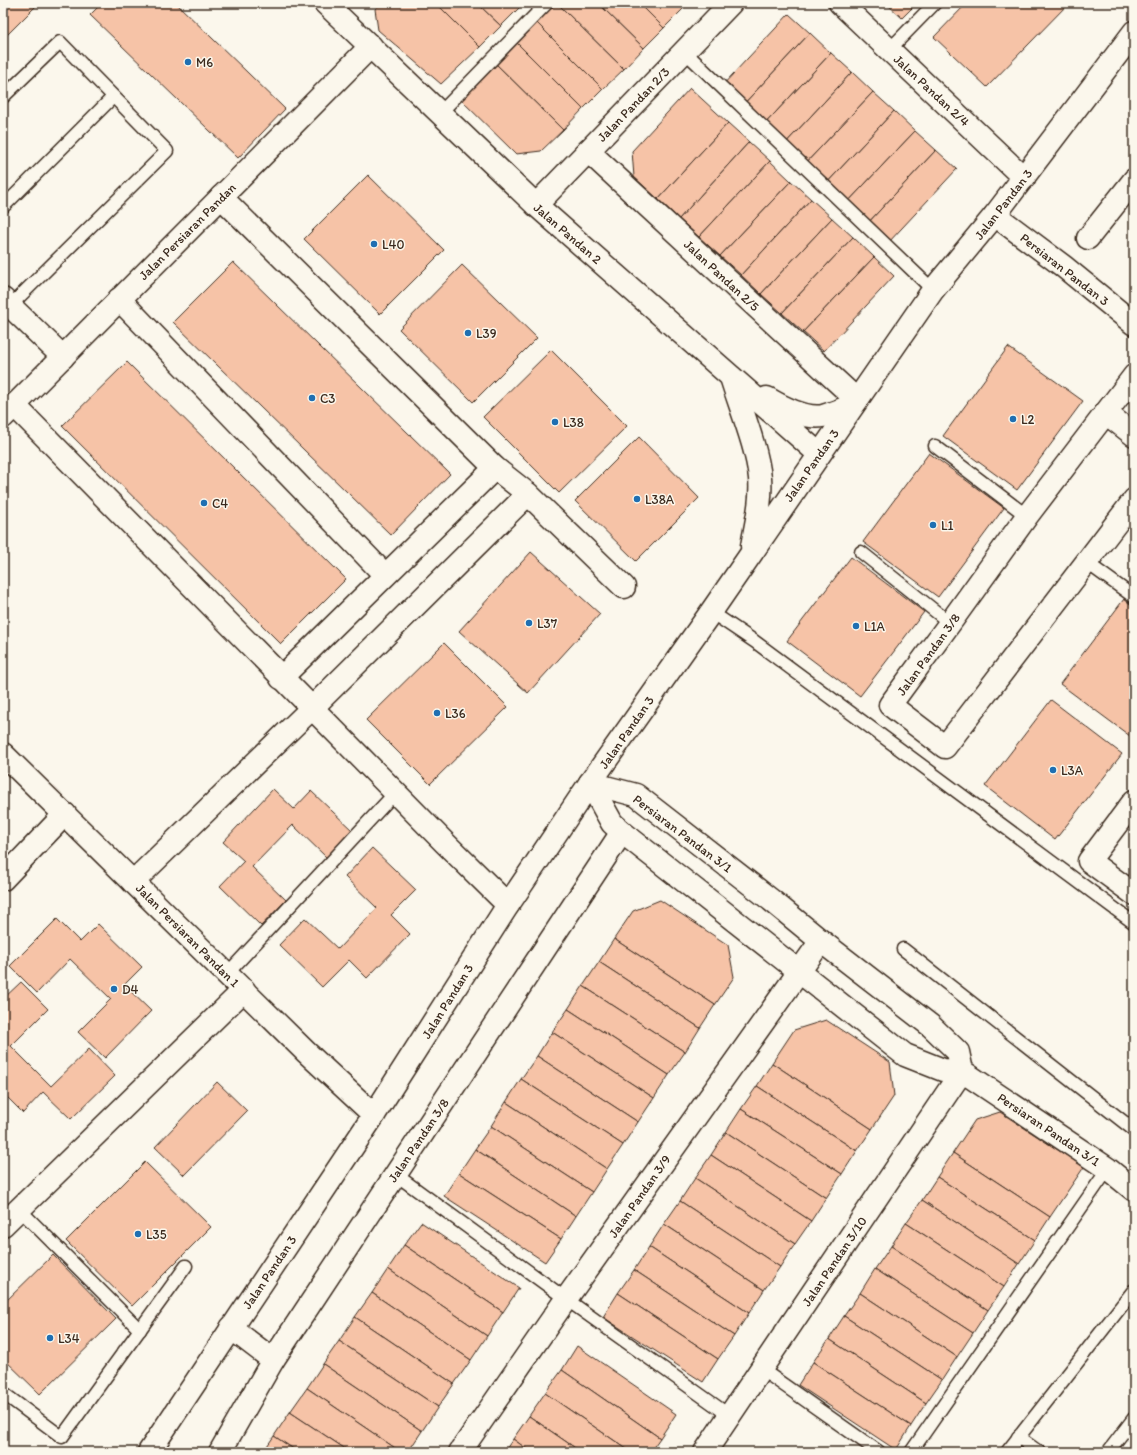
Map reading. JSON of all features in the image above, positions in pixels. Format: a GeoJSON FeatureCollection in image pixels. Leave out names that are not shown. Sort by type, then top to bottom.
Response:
{"type":"FeatureCollection","features":[{"type":"Feature","properties":{"kind":"street","name":"Jalan Pandan 2/3"},"geometry":{"type":"LineString","coordinates":[[536,205],[731,3]]}},
{"type":"Feature","properties":{"kind":"street","name":"Jalan Pandan 2/4"},"geometry":{"type":"LineString","coordinates":[[840,3],[1024,178]]}},
{"type":"Feature","properties":{"kind":"street","name":"Jalan Pandan 2"},"geometry":{"type":"LineString","coordinates":[[328,4],[536,205],[819,454]]}},
{"type":"Feature","properties":{"kind":"street","name":"Jalan Pandan 3"},"geometry":{"type":"LineString","coordinates":[[149,1452],[374,1115],[508,905],[590,783],[711,612],[933,290],[996,215],[1134,32]]}},
{"type":"Feature","properties":{"kind":"street","name":"Jalan Persiaran Pandan"},"geometry":{"type":"LineString","coordinates":[[9,411],[371,46]]}},
{"type":"Feature","properties":{"kind":"street","name":"Jalan Pandan 2/5"},"geometry":{"type":"LineString","coordinates":[[588,151],[855,403]]}},
{"type":"Feature","properties":{"kind":"street"},"geometry":{"type":"LineString","coordinates":[[1088,238],[1134,180]]}},
{"type":"Feature","properties":{"kind":"street"},"geometry":{"type":"LineString","coordinates":[[221,197],[494,468],[528,494],[624,587]]}},
{"type":"Feature","properties":{"kind":"street","name":"Persiaran Pandan 3"},"geometry":{"type":"LineString","coordinates":[[996,215],[1063,266],[1134,324]]}},
{"type":"Feature","properties":{"kind":"street"},"geometry":{"type":"LineString","coordinates":[[119,299],[386,575]]}},
{"type":"Feature","properties":{"kind":"street"},"geometry":{"type":"LineString","coordinates":[[7,302],[63,357]]}},
{"type":"Feature","properties":{"kind":"street"},"geometry":{"type":"LineString","coordinates":[[730,376],[786,409],[802,414],[822,416],[855,403]]}},
{"type":"Feature","properties":{"kind":"street"},"geometry":{"type":"LineString","coordinates":[[730,376],[754,448],[760,478],[759,508],[750,554]]}},
{"type":"Feature","properties":{"kind":"street","name":"Jalan Pandan 3/8"},"geometry":{"type":"LineString","coordinates":[[1134,376],[1027,516],[890,705],[944,747],[1134,500]]}},
{"type":"Feature","properties":{"kind":"street"},"geometry":{"type":"LineString","coordinates":[[9,411],[282,678],[508,905]]}},
{"type":"Feature","properties":{"kind":"street"},"geometry":{"type":"LineString","coordinates":[[1106,413],[1134,435]]}},
{"type":"Feature","properties":{"kind":"street"},"geometry":{"type":"LineString","coordinates":[[282,678],[494,468]]}},
{"type":"Feature","properties":{"kind":"street"},"geometry":{"type":"LineString","coordinates":[[133,882],[312,708],[528,494]]}},
{"type":"Feature","properties":{"kind":"street","name":"Jalan Persiaran Pandan 1"},"geometry":{"type":"LineString","coordinates":[[3,754],[306,1052],[374,1115]]}},
{"type":"Feature","properties":{"kind":"street"},"geometry":{"type":"LineString","coordinates":[[590,783],[612,823],[622,832],[905,1055],[943,1070],[962,1071]]}},
{"type":"Feature","properties":{"kind":"street","name":"Persiaran Pandan 3/1"},"geometry":{"type":"LineString","coordinates":[[590,783],[636,795],[931,1026],[958,1052],[962,1071],[1108,1170],[1134,1190]]}},
{"type":"Feature","properties":{"kind":"street"},"geometry":{"type":"LineString","coordinates":[[1134,801],[1089,861],[1134,894]]}},
{"type":"Feature","properties":{"kind":"street"},"geometry":{"type":"LineString","coordinates":[[3,879],[65,814]]}},
{"type":"Feature","properties":{"kind":"street","name":"Jalan Pandan 3/8"},"geometry":{"type":"LineString","coordinates":[[220,1452],[273,1360],[622,832]]}},
{"type":"Feature","properties":{"kind":"street","name":"Jalan Pandan 3/9"},"geometry":{"type":"LineString","coordinates":[[460,1452],[566,1298],[821,941]]}},
{"type":"Feature","properties":{"kind":"street"},"geometry":{"type":"LineString","coordinates":[[3,1225],[244,990]]}},
{"type":"Feature","properties":{"kind":"street","name":"Jalan Pandan 3/10"},"geometry":{"type":"LineString","coordinates":[[707,1452],[761,1369],[962,1071]]}},
{"type":"Feature","properties":{"kind":"street"},"geometry":{"type":"LineString","coordinates":[[231,1328],[273,1360]]}},
{"type":"Feature","properties":{"kind":"lane"},"geometry":{"type":"LineString","coordinates":[[440,113],[547,3]]}},
{"type":"Feature","properties":{"kind":"lane"},"geometry":{"type":"LineString","coordinates":[[889,50],[935,3]]}},
{"type":"Feature","properties":{"kind":"lane"},"geometry":{"type":"LineString","coordinates":[[3,97],[60,42],[167,151],[7,302]]}},
{"type":"Feature","properties":{"kind":"lane"},"geometry":{"type":"LineString","coordinates":[[684,51],[933,290]]}},
{"type":"Feature","properties":{"kind":"lane"},"geometry":{"type":"LineString","coordinates":[[3,207],[113,96]]}},
{"type":"Feature","properties":{"kind":"lane"},"geometry":{"type":"LineString","coordinates":[[934,446],[1027,516]]}},
{"type":"Feature","properties":{"kind":"lane"},"geometry":{"type":"LineString","coordinates":[[861,552],[950,623]]}},
{"type":"Feature","properties":{"kind":"lane"},"geometry":{"type":"LineString","coordinates":[[1086,562],[1134,597]]}},
{"type":"Feature","properties":{"kind":"lane"},"geometry":{"type":"LineString","coordinates":[[711,612],[754,641],[1134,923]]}},
{"type":"Feature","properties":{"kind":"lane"},"geometry":{"type":"LineString","coordinates":[[227,974],[395,792]]}},
{"type":"Feature","properties":{"kind":"lane"},"geometry":{"type":"LineString","coordinates":[[903,949],[1134,1130]]}},
{"type":"Feature","properties":{"kind":"lane"},"geometry":{"type":"LineString","coordinates":[[910,1452],[1108,1170]]}},
{"type":"Feature","properties":{"kind":"lane"},"geometry":{"type":"LineString","coordinates":[[395,1174],[730,1416]]}},
{"type":"Feature","properties":{"kind":"lane"},"geometry":{"type":"LineString","coordinates":[[19,1209],[140,1330]]}},
{"type":"Feature","properties":{"kind":"lane"},"geometry":{"type":"LineString","coordinates":[[3,1393],[62,1437],[186,1266]]}},
{"type":"Feature","properties":{"kind":"lane"},"geometry":{"type":"LineString","coordinates":[[1007,1452],[1134,1290]]}},
{"type":"Feature","properties":{"kind":"lane"},"geometry":{"type":"LineString","coordinates":[[761,1369],[879,1452]]}},
{"type":"Feature","properties":{"kind":"lane"},"geometry":{"type":"LineString","coordinates":[[1108,1452],[1134,1418]]}},
{"type":"Feature","properties":{"kind":"lane"},"geometry":{"type":"LineString","coordinates":[[1018,1437],[1039,1452]]}},
{"type":"Feature","properties":{"kind":"building"},"geometry":{"type":"Polygon","coordinates":[[[3,3],[39,3],[3,39],[3,3]]]}},
{"type":"Feature","properties":{"kind":"building","name":"M6"},"geometry":{"type":"Polygon","coordinates":[[[102,3],[176,3],[285,109],[238,158],[90,15],[102,3]]]}},
{"type":"Feature","properties":{"kind":"building"},"geometry":{"type":"Polygon","coordinates":[[[381,3],[436,3],[480,47],[441,84],[378,30],[375,9],[381,3]]]}},
{"type":"Feature","properties":{"kind":"building"},"geometry":{"type":"Polygon","coordinates":[[[436,3],[477,3],[501,26],[480,47],[436,3]]]}},
{"type":"Feature","properties":{"kind":"building"},"geometry":{"type":"Polygon","coordinates":[[[477,3],[518,3],[521,6],[501,26],[477,3]]]}},
{"type":"Feature","properties":{"kind":"building"},"geometry":{"type":"Polygon","coordinates":[[[548,3],[557,3],[624,69],[603,89],[533,19],[548,3]]]}},
{"type":"Feature","properties":{"kind":"building"},"geometry":{"type":"Polygon","coordinates":[[[557,3],[598,3],[644,48],[624,69],[557,3]]]}},
{"type":"Feature","properties":{"kind":"building"},"geometry":{"type":"Polygon","coordinates":[[[598,3],[639,3],[664,28],[644,48],[598,3]]]}},
{"type":"Feature","properties":{"kind":"building"},"geometry":{"type":"Polygon","coordinates":[[[639,3],[680,3],[684,8],[664,28],[639,3]]]}},
{"type":"Feature","properties":{"kind":"building"},"geometry":{"type":"Polygon","coordinates":[[[886,3],[917,3],[902,18],[886,3]]]}},
{"type":"Feature","properties":{"kind":"building"},"geometry":{"type":"Polygon","coordinates":[[[967,3],[1069,3],[987,87],[934,37],[967,3]]]}},
{"type":"Feature","properties":{"kind":"building"},"geometry":{"type":"Polygon","coordinates":[[[789,14],[810,33],[741,107],[720,88],[789,14]]]}},
{"type":"Feature","properties":{"kind":"building"},"geometry":{"type":"Polygon","coordinates":[[[533,19],[603,89],[583,109],[513,39],[533,19]]]}},
{"type":"Feature","properties":{"kind":"building"},"geometry":{"type":"Polygon","coordinates":[[[810,33],[831,53],[762,127],[741,107],[810,33]]]}},
{"type":"Feature","properties":{"kind":"building"},"geometry":{"type":"Polygon","coordinates":[[[513,39],[583,109],[563,130],[492,60],[513,39]]]}},
{"type":"Feature","properties":{"kind":"building"},"geometry":{"type":"Polygon","coordinates":[[[831,53],[852,72],[783,146],[762,127],[831,53]]]}},
{"type":"Feature","properties":{"kind":"building"},"geometry":{"type":"Polygon","coordinates":[[[492,60],[563,130],[541,151],[516,154],[456,95],[492,60]]]}},
{"type":"Feature","properties":{"kind":"building"},"geometry":{"type":"Polygon","coordinates":[[[852,72],[873,92],[804,165],[783,146],[852,72]]]}},
{"type":"Feature","properties":{"kind":"building"},"geometry":{"type":"Polygon","coordinates":[[[690,88],[728,123],[658,199],[634,177],[632,151],[690,88]]]}},
{"type":"Feature","properties":{"kind":"building"},"geometry":{"type":"Polygon","coordinates":[[[873,92],[894,111],[825,185],[804,165],[873,92]]]}},
{"type":"Feature","properties":{"kind":"building"},"geometry":{"type":"Polygon","coordinates":[[[894,111],[915,131],[846,204],[825,185],[894,111]]]}},
{"type":"Feature","properties":{"kind":"building"},"geometry":{"type":"Polygon","coordinates":[[[728,123],[749,142],[679,219],[658,199],[728,123]]]}},
{"type":"Feature","properties":{"kind":"building"},"geometry":{"type":"Polygon","coordinates":[[[915,131],[936,150],[867,224],[846,204],[915,131]]]}},
{"type":"Feature","properties":{"kind":"building"},"geometry":{"type":"Polygon","coordinates":[[[749,142],[770,161],[699,237],[679,219],[749,142]]]}},
{"type":"Feature","properties":{"kind":"building"},"geometry":{"type":"Polygon","coordinates":[[[936,150],[957,169],[888,243],[867,224],[936,150]]]}},
{"type":"Feature","properties":{"kind":"building"},"geometry":{"type":"Polygon","coordinates":[[[770,161],[791,181],[720,256],[699,237],[770,161]]]}},
{"type":"Feature","properties":{"kind":"building","name":"L40"},"geometry":{"type":"Polygon","coordinates":[[[368,175],[444,250],[380,314],[304,239],[368,175]]]}},
{"type":"Feature","properties":{"kind":"building"},"geometry":{"type":"Polygon","coordinates":[[[791,181],[811,199],[741,275],[720,256],[791,181]]]}},
{"type":"Feature","properties":{"kind":"building"},"geometry":{"type":"Polygon","coordinates":[[[811,199],[832,218],[761,294],[741,275],[811,199]]]}},
{"type":"Feature","properties":{"kind":"building"},"geometry":{"type":"Polygon","coordinates":[[[832,218],[853,237],[782,313],[761,294],[832,218]]]}},
{"type":"Feature","properties":{"kind":"building"},"geometry":{"type":"Polygon","coordinates":[[[853,237],[874,257],[803,332],[782,313],[853,237]]]}},
{"type":"Feature","properties":{"kind":"building"},"geometry":{"type":"Polygon","coordinates":[[[874,257],[894,276],[824,351],[803,332],[874,257]]]}},
{"type":"Feature","properties":{"kind":"building","name":"C3"},"geometry":{"type":"Polygon","coordinates":[[[233,262],[450,474],[391,535],[173,322],[233,262]]]}},
{"type":"Feature","properties":{"kind":"building","name":"L39"},"geometry":{"type":"Polygon","coordinates":[[[462,265],[537,338],[473,402],[399,329],[462,265]]]}},
{"type":"Feature","properties":{"kind":"building","name":"L2"},"geometry":{"type":"Polygon","coordinates":[[[1008,347],[1083,401],[1017,490],[943,436],[1008,347]]]}},
{"type":"Feature","properties":{"kind":"building","name":"L38"},"geometry":{"type":"Polygon","coordinates":[[[551,350],[627,426],[559,493],[483,417],[551,350]]]}},
{"type":"Feature","properties":{"kind":"building","name":"C4"},"geometry":{"type":"Polygon","coordinates":[[[127,362],[346,579],[281,644],[62,426],[127,362]]]}},
{"type":"Feature","properties":{"kind":"building","name":"L38A"},"geometry":{"type":"Polygon","coordinates":[[[639,437],[699,498],[636,561],[575,501],[639,437]]]}},
{"type":"Feature","properties":{"kind":"building","name":"L1"},"geometry":{"type":"Polygon","coordinates":[[[929,453],[1004,508],[938,597],[863,542],[929,453]]]}},
{"type":"Feature","properties":{"kind":"building","name":"L37"},"geometry":{"type":"Polygon","coordinates":[[[531,552],[600,614],[528,693],[459,631],[531,552]]]}},
{"type":"Feature","properties":{"kind":"building","name":"L1A"},"geometry":{"type":"Polygon","coordinates":[[[851,557],[924,612],[860,696],[787,641],[851,557]]]}},
{"type":"Feature","properties":{"kind":"building"},"geometry":{"type":"Polygon","coordinates":[[[1124,599],[1134,607],[1134,739],[1060,684],[1124,599]]]}},
{"type":"Feature","properties":{"kind":"building","name":"L36"},"geometry":{"type":"Polygon","coordinates":[[[444,643],[508,707],[430,784],[366,720],[444,643]]]}},
{"type":"Feature","properties":{"kind":"building","name":"L3A"},"geometry":{"type":"Polygon","coordinates":[[[1051,700],[1122,754],[1055,840],[985,786],[1051,700]]]}},
{"type":"Feature","properties":{"kind":"building"},"geometry":{"type":"Polygon","coordinates":[[[273,789],[294,809],[311,791],[353,831],[327,858],[293,825],[252,867],[286,900],[261,926],[220,886],[244,861],[223,842],[273,789]]]}},
{"type":"Feature","properties":{"kind":"building"},"geometry":{"type":"Polygon","coordinates":[[[372,848],[416,890],[391,915],[410,934],[367,978],[349,960],[322,987],[279,945],[305,918],[338,949],[377,908],[345,877],[372,848]]]}},
{"type":"Feature","properties":{"kind":"building"},"geometry":{"type":"Polygon","coordinates":[[[660,900],[728,945],[734,977],[715,1005],[614,939],[633,911],[660,900]]]}},
{"type":"Feature","properties":{"kind":"building","name":"D4"},"geometry":{"type":"Polygon","coordinates":[[[57,919],[80,942],[98,924],[142,967],[124,985],[151,1011],[105,1058],[78,1032],[111,999],[70,959],[37,993],[10,966],[57,919]]]}},
{"type":"Feature","properties":{"kind":"building"},"geometry":{"type":"Polygon","coordinates":[[[614,939],[715,1005],[700,1028],[599,962],[614,939]]]}},
{"type":"Feature","properties":{"kind":"building"},"geometry":{"type":"Polygon","coordinates":[[[599,962],[700,1028],[685,1052],[583,986],[599,962]]]}},
{"type":"Feature","properties":{"kind":"building"},"geometry":{"type":"Polygon","coordinates":[[[21,982],[48,1009],[11,1046],[51,1086],[89,1049],[115,1076],[71,1119],[43,1092],[23,1113],[3,1093],[3,999],[21,982]]]}},
{"type":"Feature","properties":{"kind":"building"},"geometry":{"type":"Polygon","coordinates":[[[583,986],[685,1052],[669,1075],[568,1009],[583,986]]]}},
{"type":"Feature","properties":{"kind":"building"},"geometry":{"type":"Polygon","coordinates":[[[568,1009],[669,1075],[654,1098],[552,1032],[568,1009]]]}},
{"type":"Feature","properties":{"kind":"building"},"geometry":{"type":"Polygon","coordinates":[[[826,1020],[890,1062],[894,1096],[872,1129],[772,1063],[794,1030],[826,1020]]]}},
{"type":"Feature","properties":{"kind":"building"},"geometry":{"type":"Polygon","coordinates":[[[552,1032],[654,1098],[638,1122],[537,1056],[552,1032]]]}},
{"type":"Feature","properties":{"kind":"building"},"geometry":{"type":"Polygon","coordinates":[[[537,1056],[638,1122],[623,1145],[521,1079],[537,1056]]]}},
{"type":"Feature","properties":{"kind":"building"},"geometry":{"type":"Polygon","coordinates":[[[772,1063],[872,1129],[857,1151],[757,1086],[772,1063]]]}},
{"type":"Feature","properties":{"kind":"building"},"geometry":{"type":"Polygon","coordinates":[[[521,1079],[623,1145],[607,1169],[506,1102],[521,1079]]]}},
{"type":"Feature","properties":{"kind":"building"},"geometry":{"type":"Polygon","coordinates":[[[217,1082],[247,1111],[184,1175],[155,1147],[217,1082]]]}},
{"type":"Feature","properties":{"kind":"building"},"geometry":{"type":"Polygon","coordinates":[[[757,1086],[857,1151],[842,1174],[741,1109],[757,1086]]]}},
{"type":"Feature","properties":{"kind":"building"},"geometry":{"type":"Polygon","coordinates":[[[506,1102],[607,1169],[592,1192],[491,1126],[506,1102]]]}},
{"type":"Feature","properties":{"kind":"building"},"geometry":{"type":"Polygon","coordinates":[[[741,1109],[842,1174],[826,1198],[726,1132],[741,1109]]]}},
{"type":"Feature","properties":{"kind":"building"},"geometry":{"type":"Polygon","coordinates":[[[1000,1112],[1084,1167],[1050,1217],[953,1153],[975,1120],[1000,1112]]]}},
{"type":"Feature","properties":{"kind":"building"},"geometry":{"type":"Polygon","coordinates":[[[491,1126],[592,1192],[576,1216],[475,1149],[491,1126]]]}},
{"type":"Feature","properties":{"kind":"building"},"geometry":{"type":"Polygon","coordinates":[[[726,1132],[826,1198],[811,1221],[711,1155],[726,1132]]]}},
{"type":"Feature","properties":{"kind":"building"},"geometry":{"type":"Polygon","coordinates":[[[475,1149],[576,1216],[561,1239],[459,1173],[475,1149]]]}},
{"type":"Feature","properties":{"kind":"building"},"geometry":{"type":"Polygon","coordinates":[[[953,1153],[1050,1217],[1035,1240],[937,1177],[953,1153]]]}},
{"type":"Feature","properties":{"kind":"building"},"geometry":{"type":"Polygon","coordinates":[[[711,1155],[811,1221],[795,1244],[695,1178],[711,1155]]]}},
{"type":"Feature","properties":{"kind":"building","name":"L35"},"geometry":{"type":"Polygon","coordinates":[[[145,1162],[211,1227],[132,1306],[66,1241],[145,1162]]]}},
{"type":"Feature","properties":{"kind":"building"},"geometry":{"type":"Polygon","coordinates":[[[459,1173],[561,1239],[545,1262],[444,1196],[459,1173]]]}},
{"type":"Feature","properties":{"kind":"building"},"geometry":{"type":"Polygon","coordinates":[[[937,1177],[1035,1240],[1019,1264],[922,1200],[937,1177]]]}},
{"type":"Feature","properties":{"kind":"building"},"geometry":{"type":"Polygon","coordinates":[[[695,1178],[795,1244],[780,1267],[680,1201],[695,1178]]]}},
{"type":"Feature","properties":{"kind":"building"},"geometry":{"type":"Polygon","coordinates":[[[922,1200],[1019,1264],[1004,1287],[906,1223],[922,1200]]]}},
{"type":"Feature","properties":{"kind":"building"},"geometry":{"type":"Polygon","coordinates":[[[680,1201],[780,1267],[764,1290],[664,1224],[680,1201]]]}},
{"type":"Feature","properties":{"kind":"building"},"geometry":{"type":"Polygon","coordinates":[[[421,1222],[519,1288],[503,1312],[404,1245],[421,1222]]]}},
{"type":"Feature","properties":{"kind":"building"},"geometry":{"type":"Polygon","coordinates":[[[906,1223],[1004,1287],[988,1310],[891,1246],[906,1223]]]}},
{"type":"Feature","properties":{"kind":"building"},"geometry":{"type":"Polygon","coordinates":[[[664,1224],[764,1290],[749,1313],[649,1247],[664,1224]]]}},
{"type":"Feature","properties":{"kind":"building"},"geometry":{"type":"Polygon","coordinates":[[[404,1245],[503,1312],[487,1336],[388,1269],[404,1245]]]}},
{"type":"Feature","properties":{"kind":"building"},"geometry":{"type":"Polygon","coordinates":[[[891,1246],[988,1310],[973,1333],[875,1269],[891,1246]]]}},
{"type":"Feature","properties":{"kind":"building"},"geometry":{"type":"Polygon","coordinates":[[[649,1247],[749,1313],[734,1336],[634,1270],[649,1247]]]}},
{"type":"Feature","properties":{"kind":"building","name":"L34"},"geometry":{"type":"Polygon","coordinates":[[[53,1255],[116,1319],[40,1394],[3,1358],[3,1304],[53,1255]]]}},
{"type":"Feature","properties":{"kind":"building"},"geometry":{"type":"Polygon","coordinates":[[[388,1269],[487,1336],[471,1360],[372,1293],[388,1269]]]}},
{"type":"Feature","properties":{"kind":"building"},"geometry":{"type":"Polygon","coordinates":[[[875,1269],[973,1333],[957,1357],[860,1293],[875,1269]]]}},
{"type":"Feature","properties":{"kind":"building"},"geometry":{"type":"Polygon","coordinates":[[[634,1270],[734,1336],[718,1359],[618,1293],[634,1270]]]}},
{"type":"Feature","properties":{"kind":"building"},"geometry":{"type":"Polygon","coordinates":[[[372,1293],[471,1360],[454,1384],[355,1317],[372,1293]]]}},
{"type":"Feature","properties":{"kind":"building"},"geometry":{"type":"Polygon","coordinates":[[[618,1293],[718,1359],[703,1382],[603,1317],[618,1293]]]}},
{"type":"Feature","properties":{"kind":"building"},"geometry":{"type":"Polygon","coordinates":[[[860,1293],[957,1357],[942,1380],[844,1316],[860,1293]]]}},
{"type":"Feature","properties":{"kind":"building"},"geometry":{"type":"Polygon","coordinates":[[[844,1316],[942,1380],[926,1403],[829,1339],[844,1316]]]}},
{"type":"Feature","properties":{"kind":"building"},"geometry":{"type":"Polygon","coordinates":[[[355,1317],[454,1384],[438,1407],[339,1341],[355,1317]]]}},
{"type":"Feature","properties":{"kind":"building"},"geometry":{"type":"Polygon","coordinates":[[[829,1339],[926,1403],[911,1426],[813,1362],[829,1339]]]}},
{"type":"Feature","properties":{"kind":"building"},"geometry":{"type":"Polygon","coordinates":[[[339,1341],[438,1407],[422,1431],[323,1364],[339,1341]]]}},
{"type":"Feature","properties":{"kind":"building"},"geometry":{"type":"Polygon","coordinates":[[[577,1346],[676,1414],[660,1438],[562,1370],[577,1346]]]}},
{"type":"Feature","properties":{"kind":"building"},"geometry":{"type":"Polygon","coordinates":[[[813,1362],[911,1426],[896,1450],[798,1385],[813,1362]]]}},
{"type":"Feature","properties":{"kind":"building"},"geometry":{"type":"Polygon","coordinates":[[[323,1364],[422,1431],[408,1452],[401,1452],[307,1388],[323,1364]]]}},
{"type":"Feature","properties":{"kind":"building"},"geometry":{"type":"Polygon","coordinates":[[[562,1370],[660,1438],[650,1452],[631,1452],[545,1393],[562,1370]]]}},
{"type":"Feature","properties":{"kind":"building"},"geometry":{"type":"Polygon","coordinates":[[[307,1388],[401,1452],[350,1452],[290,1412],[307,1388]]]}},
{"type":"Feature","properties":{"kind":"building"},"geometry":{"type":"Polygon","coordinates":[[[545,1393],[631,1452],[581,1452],[529,1416],[545,1393]]]}},
{"type":"Feature","properties":{"kind":"building"},"geometry":{"type":"Polygon","coordinates":[[[290,1412],[350,1452],[298,1452],[274,1436],[290,1412]]]}},
{"type":"Feature","properties":{"kind":"building"},"geometry":{"type":"Polygon","coordinates":[[[529,1416],[581,1452],[531,1452],[513,1439],[529,1416]]]}},
{"type":"Feature","properties":{"kind":"building"},"geometry":{"type":"Polygon","coordinates":[[[274,1436],[298,1452],[263,1452],[274,1436]]]}},
{"type":"Feature","properties":{"kind":"building"},"geometry":{"type":"Polygon","coordinates":[[[513,1439],[531,1452],[504,1452],[513,1439]]]}},
{"type":"Feature","properties":{"kind":"place","name":"M6"},"geometry":{"type":"Point","coordinates":[188,62]}},
{"type":"Feature","properties":{"kind":"place","name":"L40"},"geometry":{"type":"Point","coordinates":[374,244]}},
{"type":"Feature","properties":{"kind":"place","name":"L39"},"geometry":{"type":"Point","coordinates":[468,333]}},
{"type":"Feature","properties":{"kind":"place","name":"C3"},"geometry":{"type":"Point","coordinates":[312,398]}},
{"type":"Feature","properties":{"kind":"place","name":"L2"},"geometry":{"type":"Point","coordinates":[1013,419]}},
{"type":"Feature","properties":{"kind":"place","name":"L38"},"geometry":{"type":"Point","coordinates":[555,422]}},
{"type":"Feature","properties":{"kind":"place","name":"L38A"},"geometry":{"type":"Point","coordinates":[637,499]}},
{"type":"Feature","properties":{"kind":"place","name":"C4"},"geometry":{"type":"Point","coordinates":[204,503]}},
{"type":"Feature","properties":{"kind":"place","name":"L1"},"geometry":{"type":"Point","coordinates":[933,525]}},
{"type":"Feature","properties":{"kind":"place","name":"L37"},"geometry":{"type":"Point","coordinates":[529,623]}},
{"type":"Feature","properties":{"kind":"place","name":"L1A"},"geometry":{"type":"Point","coordinates":[856,626]}},
{"type":"Feature","properties":{"kind":"place","name":"L36"},"geometry":{"type":"Point","coordinates":[437,713]}},
{"type":"Feature","properties":{"kind":"place","name":"L3A"},"geometry":{"type":"Point","coordinates":[1053,770]}},
{"type":"Feature","properties":{"kind":"place","name":"D4"},"geometry":{"type":"Point","coordinates":[114,989]}},
{"type":"Feature","properties":{"kind":"place","name":"L35"},"geometry":{"type":"Point","coordinates":[138,1234]}},
{"type":"Feature","properties":{"kind":"place","name":"L34"},"geometry":{"type":"Point","coordinates":[50,1338]}}]}
